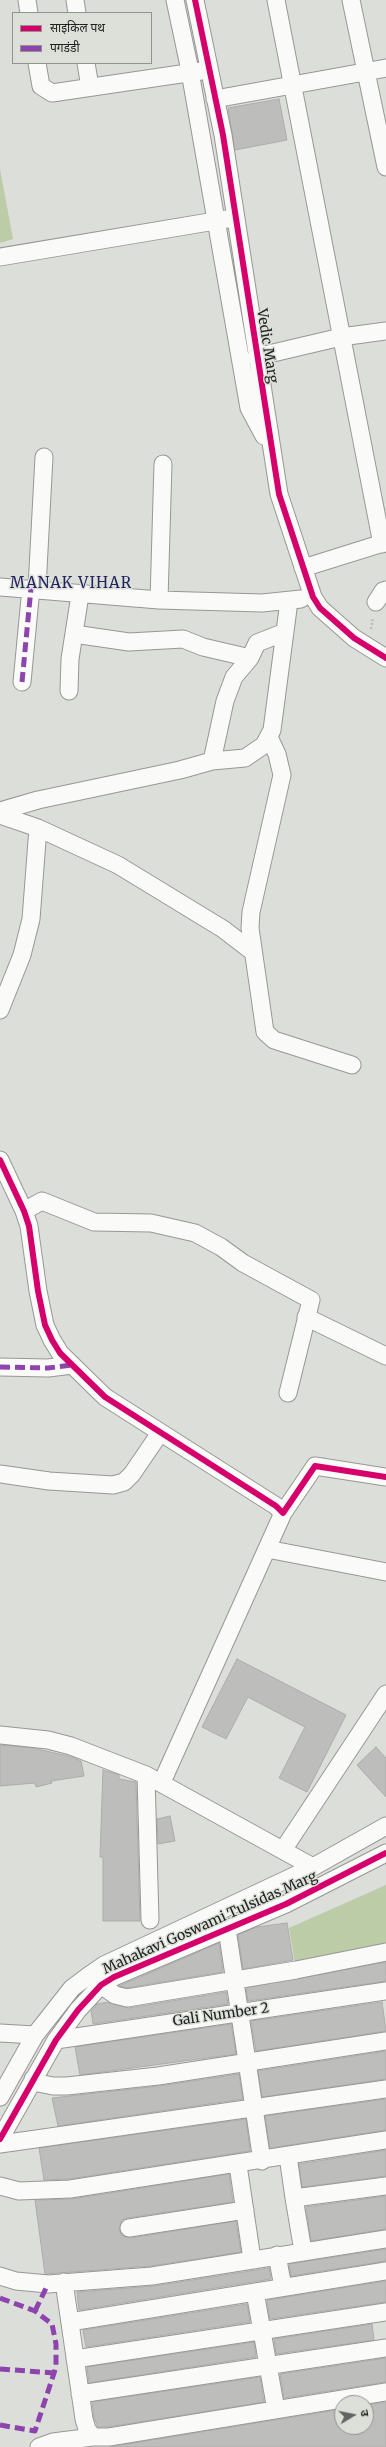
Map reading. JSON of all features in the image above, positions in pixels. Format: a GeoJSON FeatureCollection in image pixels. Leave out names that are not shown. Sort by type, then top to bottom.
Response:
{"type":"FeatureCollection","features":[{"type":"Feature","properties":{"kind":"street"},"geometry":{"type":"LineString","coordinates":[[27,0],[29,12]]}},
{"type":"Feature","properties":{"kind":"street"},"geometry":{"type":"LineString","coordinates":[[75,0],[77,12]]}},
{"type":"Feature","properties":{"kind":"street","name":"Vedic Marg"},"geometry":{"type":"LineString","coordinates":[[175,0],[190,72],[249,408],[271,450]]}},
{"type":"Feature","properties":{"kind":"street","name":"Vedic Marg"},"geometry":{"type":"LineString","coordinates":[[195,0],[215,99],[279,494],[313,597],[320,608],[368,646],[386,658]]}},
{"type":"Feature","properties":{"kind":"street"},"geometry":{"type":"LineString","coordinates":[[276,0],[341,337],[384,543],[303,568]]}},
{"type":"Feature","properties":{"kind":"street"},"geometry":{"type":"LineString","coordinates":[[350,0],[386,167]]}},
{"type":"Feature","properties":{"kind":"street"},"geometry":{"type":"LineString","coordinates":[[37,64],[41,86],[45,90],[52,93],[209,70]]}},
{"type":"Feature","properties":{"kind":"street"},"geometry":{"type":"LineString","coordinates":[[86,64],[90,87]]}},
{"type":"Feature","properties":{"kind":"street"},"geometry":{"type":"LineString","coordinates":[[215,99],[386,68]]}},
{"type":"Feature","properties":{"kind":"street"},"geometry":{"type":"LineString","coordinates":[[0,257],[235,217]]}},
{"type":"Feature","properties":{"kind":"street"},"geometry":{"type":"LineString","coordinates":[[256,357],[341,337],[386,331]]}},
{"type":"Feature","properties":{"kind":"street"},"geometry":{"type":"LineString","coordinates":[[22,682],[34,588],[44,457]]}},
{"type":"Feature","properties":{"kind":"street"},"geometry":{"type":"LineString","coordinates":[[159,600],[163,464]]}},
{"type":"Feature","properties":{"kind":"street"},"geometry":{"type":"LineString","coordinates":[[0,587],[34,588],[80,595],[159,600],[262,603],[313,597]]}},
{"type":"Feature","properties":{"kind":"street"},"geometry":{"type":"LineString","coordinates":[[69,691],[74,634],[80,595]]}},
{"type":"Feature","properties":{"kind":"street"},"geometry":{"type":"LineString","coordinates":[[0,811],[38,800],[180,770],[212,761],[246,758],[264,745],[272,730],[289,600]]}},
{"type":"Feature","properties":{"kind":"street"},"geometry":{"type":"LineString","coordinates":[[212,761],[225,701],[234,677],[250,658],[258,643],[285,632]]}},
{"type":"Feature","properties":{"kind":"street"},"geometry":{"type":"LineString","coordinates":[[74,634],[129,642],[183,639],[203,647],[250,658]]}},
{"type":"Feature","properties":{"kind":"street"},"geometry":{"type":"LineString","coordinates":[[269,737],[277,754],[282,775],[251,912],[253,952],[267,1035],[274,1040],[352,1065]]}},
{"type":"Feature","properties":{"kind":"street"},"geometry":{"type":"LineString","coordinates":[[0,814],[38,828],[118,865],[223,929],[253,952]]}},
{"type":"Feature","properties":{"kind":"street"},"geometry":{"type":"LineString","coordinates":[[0,1010],[22,955],[32,919],[38,828]]}},
{"type":"Feature","properties":{"kind":"street"},"geometry":{"type":"LineString","coordinates":[[0,1160],[24,1211],[30,1231],[45,1325],[60,1353],[105,1397],[276,1506],[283,1513]]}},
{"type":"Feature","properties":{"kind":"street"},"geometry":{"type":"LineString","coordinates":[[24,1211],[42,1201],[94,1222],[151,1223],[195,1233],[221,1247],[243,1263],[311,1300],[288,1393]]}},
{"type":"Feature","properties":{"kind":"street"},"geometry":{"type":"LineString","coordinates":[[306,1317],[386,1356]]}},
{"type":"Feature","properties":{"kind":"street"},"geometry":{"type":"LineString","coordinates":[[0,1367],[48,1368],[72,1365]]}},
{"type":"Feature","properties":{"kind":"street"},"geometry":{"type":"LineString","coordinates":[[0,1474],[49,1481],[113,1485],[124,1482],[132,1474],[160,1433]]}},
{"type":"Feature","properties":{"kind":"street"},"geometry":{"type":"LineString","coordinates":[[150,1920],[154,1779],[283,1513],[315,1466],[386,1477]]}},
{"type":"Feature","properties":{"kind":"street"},"geometry":{"type":"LineString","coordinates":[[266,1549],[386,1572]]}},
{"type":"Feature","properties":{"kind":"street"},"geometry":{"type":"LineString","coordinates":[[283,1850],[386,1694]]}},
{"type":"Feature","properties":{"kind":"street"},"geometry":{"type":"LineString","coordinates":[[0,1735],[48,1740],[71,1746],[154,1779],[313,1867]]}},
{"type":"Feature","properties":{"kind":"street","name":"Mahakavi Goswami Tulsidas Marg"},"geometry":{"type":"LineString","coordinates":[[0,2097],[36,2035],[72,1988],[104,1965],[313,1867],[386,1826]]}},
{"type":"Feature","properties":{"kind":"street","name":"Mahakavi Goswami Tulsidas Marg"},"geometry":{"type":"LineString","coordinates":[[0,2139],[56,2040],[78,2010],[101,1985],[114,1977],[286,1904],[386,1853]]}},
{"type":"Feature","properties":{"kind":"street"},"geometry":{"type":"LineString","coordinates":[[227,1929],[262,2160]]}},
{"type":"Feature","properties":{"kind":"street"},"geometry":{"type":"LineString","coordinates":[[101,1985],[115,1995],[127,1998],[386,1952]]}},
{"type":"Feature","properties":{"kind":"street","name":"Gali Number 2"},"geometry":{"type":"LineString","coordinates":[[56,2040],[386,1991]]}},
{"type":"Feature","properties":{"kind":"street"},"geometry":{"type":"LineString","coordinates":[[0,2033],[36,2035]]}},
{"type":"Feature","properties":{"kind":"street"},"geometry":{"type":"LineString","coordinates":[[33,2079],[38,2083],[54,2086],[67,2086],[247,2062],[386,2041]]}},
{"type":"Feature","properties":{"kind":"street"},"geometry":{"type":"LineString","coordinates":[[0,2144],[386,2089]]}},
{"type":"Feature","properties":{"kind":"street"},"geometry":{"type":"LineString","coordinates":[[0,2186],[19,2191],[70,2189],[386,2140]]}},
{"type":"Feature","properties":{"kind":"street"},"geometry":{"type":"LineString","coordinates":[[288,2156],[303,2251]]}},
{"type":"Feature","properties":{"kind":"street"},"geometry":{"type":"LineString","coordinates":[[238,2164],[252,2259]]}},
{"type":"Feature","properties":{"kind":"street"},"geometry":{"type":"LineString","coordinates":[[294,2198],[386,2186]]}},
{"type":"Feature","properties":{"kind":"street"},"geometry":{"type":"LineString","coordinates":[[129,2228],[245,2210]]}},
{"type":"Feature","properties":{"kind":"street"},"geometry":{"type":"LineString","coordinates":[[0,2276],[16,2281],[48,2284],[152,2276],[277,2255],[386,2239]]}},
{"type":"Feature","properties":{"kind":"street"},"geometry":{"type":"LineString","coordinates":[[277,2255],[283,2287]]}},
{"type":"Feature","properties":{"kind":"street"},"geometry":{"type":"LineString","coordinates":[[70,2322],[386,2271]]}},
{"type":"Feature","properties":{"kind":"street"},"geometry":{"type":"LineString","coordinates":[[64,2282],[80,2394],[87,2429],[93,2437]]}},
{"type":"Feature","properties":{"kind":"street"},"geometry":{"type":"LineString","coordinates":[[255,2292],[276,2410]]}},
{"type":"Feature","properties":{"kind":"street"},"geometry":{"type":"LineString","coordinates":[[75,2359],[386,2312]]}},
{"type":"Feature","properties":{"kind":"street"},"geometry":{"type":"LineString","coordinates":[[80,2394],[386,2348]]}},
{"type":"Feature","properties":{"kind":"street"},"geometry":{"type":"LineString","coordinates":[[39,2447],[53,2442],[93,2437],[104,2438],[386,2392]]}},
{"type":"Feature","properties":{"kind":"path"},"geometry":{"type":"LineString","coordinates":[[368,646],[381,596]]}},
{"type":"Feature","properties":{"kind":"green space"},"geometry":{"type":"Polygon","coordinates":[[[0,169],[13,239],[0,243],[0,169]]]}},
{"type":"Feature","properties":{"kind":"green space"},"geometry":{"type":"Polygon","coordinates":[[[386,1885],[386,1950],[296,1970],[289,1928],[386,1885]]]}},
{"type":"Feature","properties":{"kind":"building"},"geometry":{"type":"Polygon","coordinates":[[[279,99],[287,140],[235,150],[228,108],[279,99]]]}},
{"type":"Feature","properties":{"kind":"building"},"geometry":{"type":"Polygon","coordinates":[[[237,1659],[346,1715],[307,1792],[279,1778],[305,1727],[248,1697],[226,1739],[202,1727],[237,1659]]]}},
{"type":"Feature","properties":{"kind":"building"},"geometry":{"type":"Polygon","coordinates":[[[0,1745],[33,1748],[72,1757],[81,1761],[84,1776],[51,1781],[52,1783],[36,1787],[35,1783],[0,1786],[0,1745]]]}},
{"type":"Feature","properties":{"kind":"building"},"geometry":{"type":"Polygon","coordinates":[[[376,1747],[386,1758],[386,1797],[357,1765],[376,1747]]]}},
{"type":"Feature","properties":{"kind":"building"},"geometry":{"type":"Polygon","coordinates":[[[103,1770],[119,1775],[119,1779],[136,1782],[140,1921],[103,1921],[103,1857],[100,1857],[103,1770]]]}},
{"type":"Feature","properties":{"kind":"building"},"geometry":{"type":"Polygon","coordinates":[[[170,1816],[175,1841],[158,1844],[157,1819],[170,1816]]]}},
{"type":"Feature","properties":{"kind":"building"},"geometry":{"type":"Polygon","coordinates":[[[287,1923],[293,1960],[243,1969],[238,1935],[257,1927],[287,1923]]]}},
{"type":"Feature","properties":{"kind":"building"},"geometry":{"type":"Polygon","coordinates":[[[219,1943],[223,1972],[127,1988],[119,1986],[219,1943]]]}},
{"type":"Feature","properties":{"kind":"building"},"geometry":{"type":"Polygon","coordinates":[[[386,1962],[386,1981],[248,2001],[246,1988],[386,1962]]]}},
{"type":"Feature","properties":{"kind":"building"},"geometry":{"type":"Polygon","coordinates":[[[226,1992],[228,2004],[93,2024],[91,2011],[97,2004],[108,2002],[129,2008],[226,1992]]]}},
{"type":"Feature","properties":{"kind":"building"},"geometry":{"type":"Polygon","coordinates":[[[382,2002],[386,2031],[256,2051],[251,2021],[382,2002]]]}},
{"type":"Feature","properties":{"kind":"building"},"geometry":{"type":"Polygon","coordinates":[[[231,2024],[236,2054],[80,2075],[75,2047],[231,2024]]]}},
{"type":"Feature","properties":{"kind":"building"},"geometry":{"type":"Polygon","coordinates":[[[386,2051],[386,2079],[262,2097],[258,2071],[386,2051]]]}},
{"type":"Feature","properties":{"kind":"building"},"geometry":{"type":"Polygon","coordinates":[[[239,2074],[243,2099],[58,2126],[52,2098],[159,2086],[239,2074]]]}},
{"type":"Feature","properties":{"kind":"building"},"geometry":{"type":"Polygon","coordinates":[[[386,2099],[386,2130],[270,2148],[265,2116],[386,2099]]]}},
{"type":"Feature","properties":{"kind":"building"},"geometry":{"type":"Polygon","coordinates":[[[246,2119],[250,2151],[69,2179],[44,2180],[39,2148],[246,2119]]]}},
{"type":"Feature","properties":{"kind":"building"},"geometry":{"type":"Polygon","coordinates":[[[386,2150],[386,2176],[302,2187],[299,2164],[386,2150]]]}},
{"type":"Feature","properties":{"kind":"building"},"geometry":{"type":"Polygon","coordinates":[[[229,2174],[233,2202],[127,2218],[122,2220],[119,2229],[121,2235],[131,2238],[236,2221],[241,2252],[151,2266],[45,2274],[35,2200],[72,2199],[229,2174]]]}},
{"type":"Feature","properties":{"kind":"building"},"geometry":{"type":"Polygon","coordinates":[[[386,2196],[386,2229],[311,2241],[306,2207],[386,2196]]]}},
{"type":"Feature","properties":{"kind":"building"},"geometry":{"type":"Polygon","coordinates":[[[386,2249],[386,2261],[291,2276],[289,2264],[386,2249]]]}},
{"type":"Feature","properties":{"kind":"building"},"geometry":{"type":"Polygon","coordinates":[[[269,2268],[271,2279],[79,2310],[77,2292],[154,2286],[269,2268]]]}},
{"type":"Feature","properties":{"kind":"building"},"geometry":{"type":"Polygon","coordinates":[[[386,2281],[386,2302],[270,2319],[267,2300],[386,2281]]]}},
{"type":"Feature","properties":{"kind":"building"},"geometry":{"type":"Polygon","coordinates":[[[247,2304],[250,2322],[86,2347],[83,2330],[247,2304]]]}},
{"type":"Feature","properties":{"kind":"building"},"geometry":{"type":"Polygon","coordinates":[[[372,2324],[374,2340],[276,2354],[274,2339],[372,2324]]]}},
{"type":"Feature","properties":{"kind":"building"},"geometry":{"type":"Polygon","coordinates":[[[254,2342],[256,2357],[89,2383],[87,2367],[254,2342]]]}},
{"type":"Feature","properties":{"kind":"building"},"geometry":{"type":"Polygon","coordinates":[[[386,2358],[386,2382],[284,2398],[280,2374],[386,2358]]]}},
{"type":"Feature","properties":{"kind":"building"},"geometry":{"type":"Polygon","coordinates":[[[260,2377],[264,2402],[108,2427],[98,2427],[94,2418],[92,2402],[260,2377]]]}},
{"type":"Feature","properties":{"kind":"building"},"geometry":{"type":"Polygon","coordinates":[[[386,2402],[386,2447],[109,2447],[334,2410],[334,2435],[374,2435],[374,2404],[386,2402]]]}},
{"type":"Feature","properties":{"kind":"marked path"},"geometry":{"type":"LineString","coordinates":[[22,682],[31,588]]}},
{"type":"Feature","properties":{"kind":"marked path"},"geometry":{"type":"LineString","coordinates":[[0,1367],[48,1368],[72,1365]]}},
{"type":"Feature","properties":{"kind":"marked path"},"geometry":{"type":"LineString","coordinates":[[35,2311],[48,2284]]}},
{"type":"Feature","properties":{"kind":"marked path"},"geometry":{"type":"LineString","coordinates":[[0,2298],[35,2311],[52,2324],[56,2344],[56,2367],[35,2431],[0,2425]]}},
{"type":"Feature","properties":{"kind":"marked path"},"geometry":{"type":"LineString","coordinates":[[0,2369],[54,2373]]}},
{"type":"Feature","properties":{"kind":"cycle path"},"geometry":{"type":"LineString","coordinates":[[195,0],[223,135],[279,494],[313,597],[320,608],[354,638],[386,658]]}},
{"type":"Feature","properties":{"kind":"cycle path"},"geometry":{"type":"LineString","coordinates":[[0,1160],[24,1211],[29,1226],[38,1291],[45,1325],[60,1353],[105,1397],[276,1506],[283,1513],[315,1466],[386,1477]]}},
{"type":"Feature","properties":{"kind":"cycle path"},"geometry":{"type":"LineString","coordinates":[[0,2139],[56,2040],[78,2010],[101,1985],[114,1977],[286,1904],[386,1853]]}},
{"type":"Feature","properties":{"kind":"district","name":"MANAK VIHAR"},"geometry":{"type":"Point","coordinates":[71,584]}}]}
